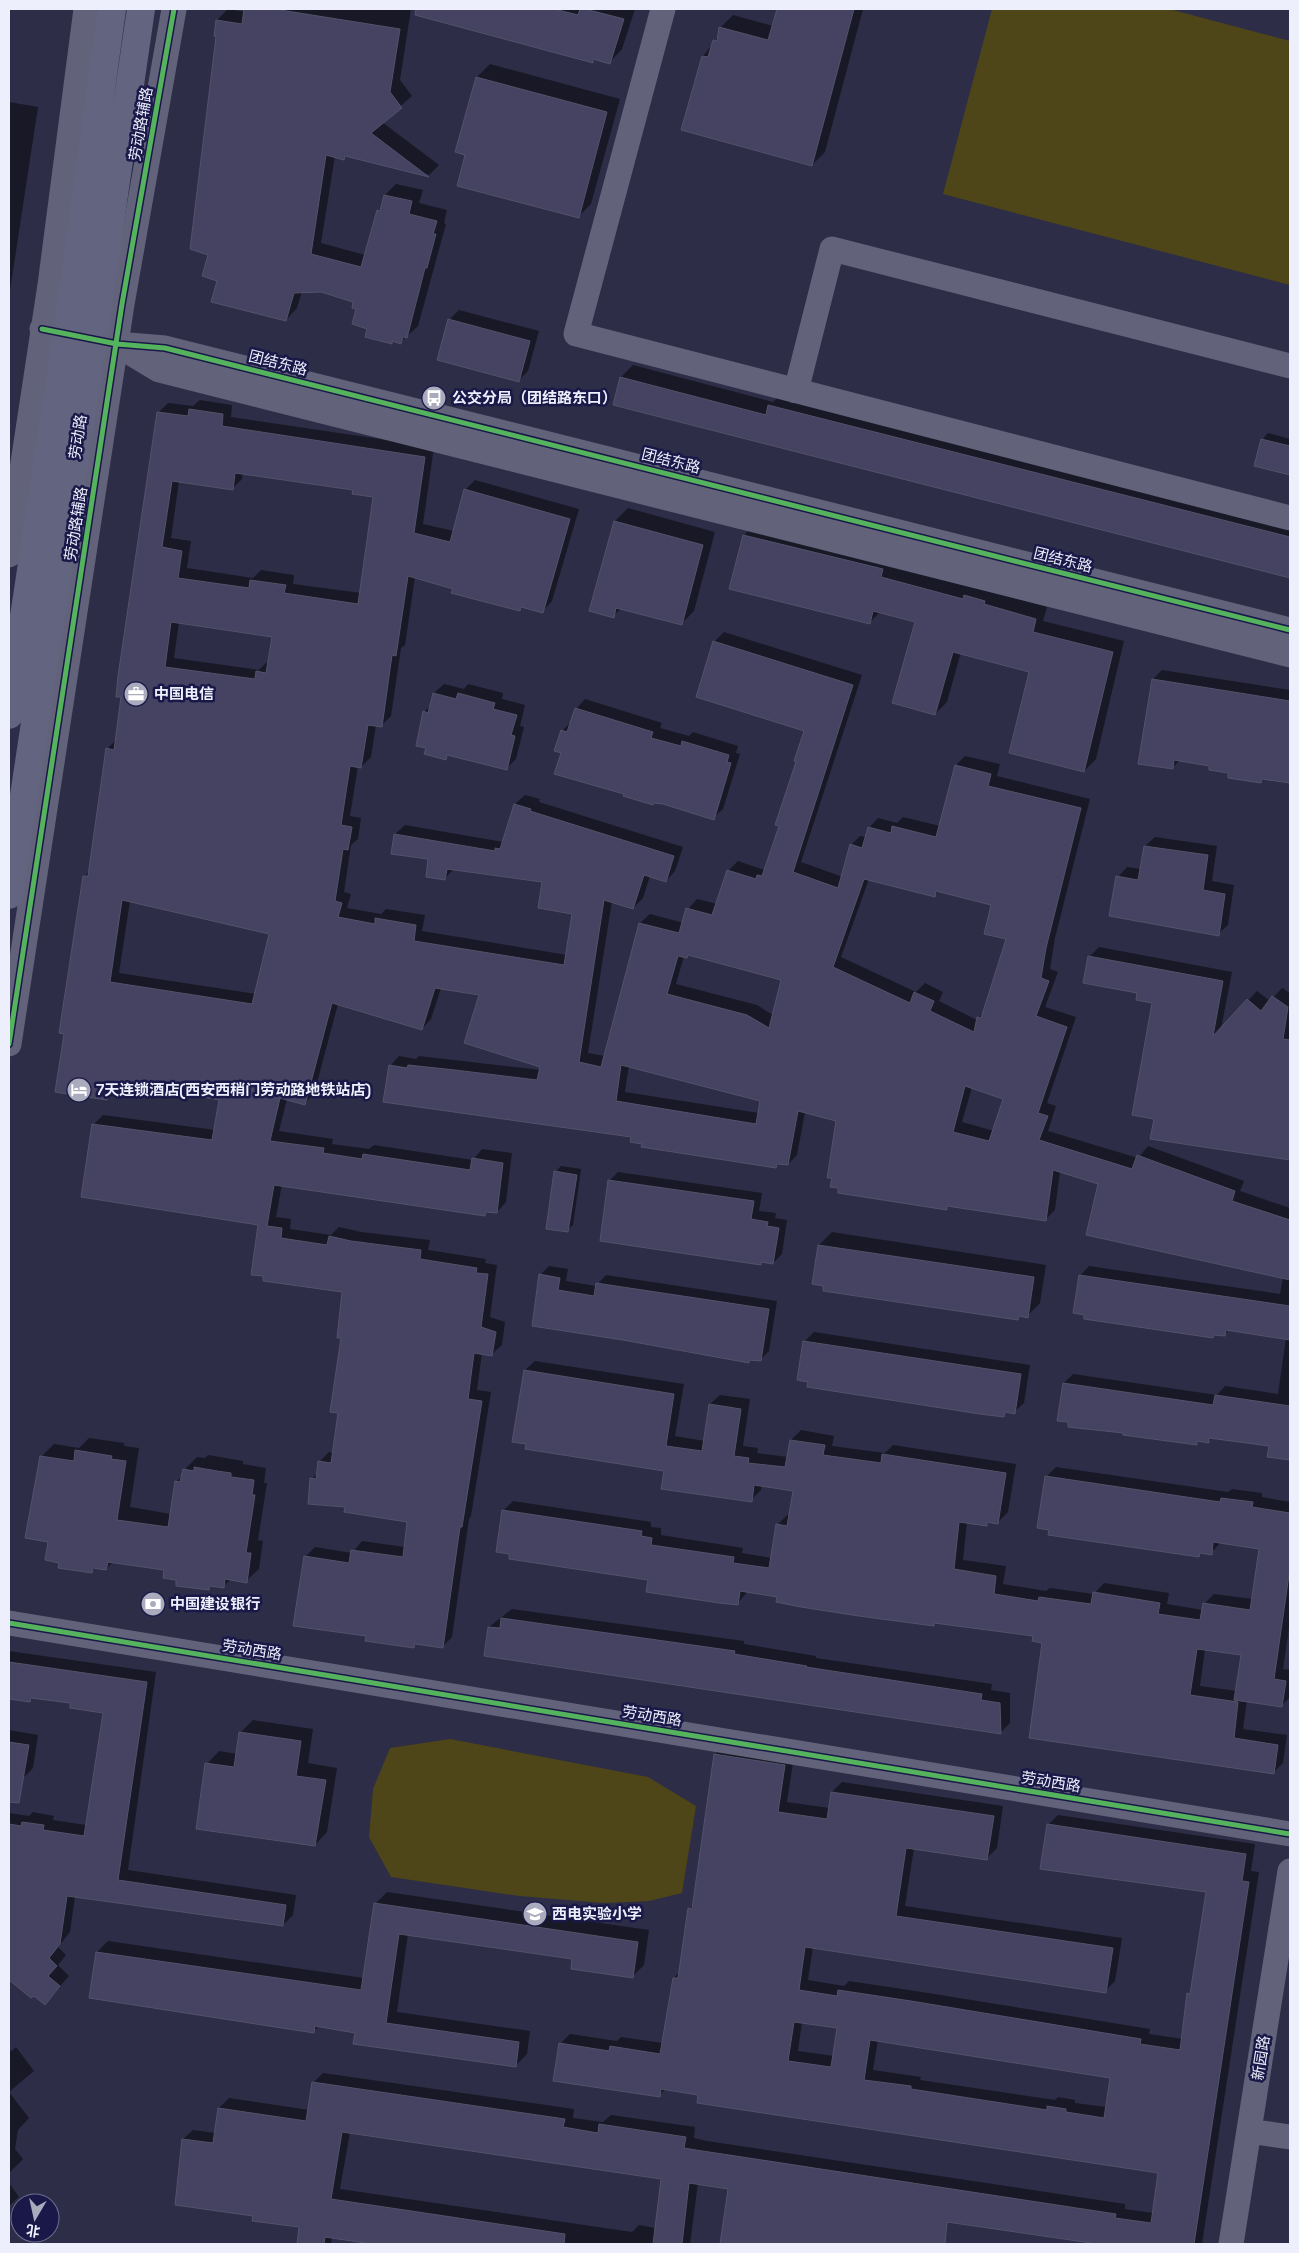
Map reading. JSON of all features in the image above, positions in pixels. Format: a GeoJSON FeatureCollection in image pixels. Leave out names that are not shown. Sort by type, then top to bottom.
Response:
{"type":"FeatureCollection","features":[{"type":"Feature","properties":{"kind":"main road","name":"劳动路"},"geometry":{"type":"LineString","coordinates":[[9,895],[34,555],[54,332],[112,9]]}},
{"type":"Feature","properties":{"kind":"main road","name":"劳动路"},"geometry":{"type":"LineString","coordinates":[[9,715],[34,555],[105,342],[141,9]]}},
{"type":"Feature","properties":{"kind":"street"},"geometry":{"type":"LineString","coordinates":[[54,332],[50,285],[86,9]]}},
{"type":"Feature","properties":{"kind":"street","name":"劳动路辅路"},"geometry":{"type":"LineString","coordinates":[[105,342],[174,9]]}},
{"type":"Feature","properties":{"kind":"street"},"geometry":{"type":"LineString","coordinates":[[663,9],[576,334],[1290,518]]}},
{"type":"Feature","properties":{"kind":"street"},"geometry":{"type":"LineString","coordinates":[[796,391],[832,249],[1290,366]]}},
{"type":"Feature","properties":{"kind":"street","name":"团结东路"},"geometry":{"type":"LineString","coordinates":[[54,332],[105,342],[175,350],[1290,630]]}},
{"type":"Feature","properties":{"kind":"street"},"geometry":{"type":"LineString","coordinates":[[105,342],[159,370],[1290,655]]}},
{"type":"Feature","properties":{"kind":"street","name":"劳动路辅路"},"geometry":{"type":"LineString","coordinates":[[9,1044],[34,555]]}},
{"type":"Feature","properties":{"kind":"street","name":"劳动西路"},"geometry":{"type":"LineString","coordinates":[[9,1623],[1290,1834]]}},
{"type":"Feature","properties":{"kind":"street","name":"新园路"},"geometry":{"type":"LineString","coordinates":[[1231,2244],[1290,1871]]}},
{"type":"Feature","properties":{"kind":"street"},"geometry":{"type":"LineString","coordinates":[[1249,2130],[1290,2136]]}},
{"type":"Feature","properties":{"kind":"shaded area"},"geometry":{"type":"Polygon","coordinates":[[[992,9],[1169,9],[1290,41],[1290,285],[943,194],[992,9]]]}},
{"type":"Feature","properties":{"kind":"shaded area"},"geometry":{"type":"Polygon","coordinates":[[[450,1739],[648,1777],[696,1806],[682,1893],[649,1901],[604,1903],[519,1896],[391,1877],[369,1837],[373,1789],[390,1748],[450,1739]]]}},
{"type":"Feature","properties":{"kind":"building"},"geometry":{"type":"Polygon","coordinates":[[[244,9],[274,9],[400,29],[390,92],[402,108],[371,133],[429,177],[345,156],[344,160],[326,155],[311,254],[361,267],[377,210],[380,211],[384,195],[412,201],[409,214],[437,221],[433,234],[436,234],[407,338],[403,337],[401,344],[392,341],[392,344],[365,337],[367,329],[352,324],[356,309],[352,308],[353,302],[321,292],[294,293],[286,321],[211,302],[217,281],[202,276],[208,255],[190,249],[216,37],[214,36],[216,20],[242,24],[244,9]]]}},
{"type":"Feature","properties":{"kind":"building"},"geometry":{"type":"Polygon","coordinates":[[[416,9],[554,9],[578,15],[580,9],[585,9],[624,19],[610,64],[593,59],[593,63],[415,15],[416,9]]]}},
{"type":"Feature","properties":{"kind":"building"},"geometry":{"type":"Polygon","coordinates":[[[777,9],[854,9],[812,166],[681,130],[702,56],[708,57],[713,40],[717,41],[719,27],[768,40],[777,9]]]}},
{"type":"Feature","properties":{"kind":"building"},"geometry":{"type":"Polygon","coordinates":[[[476,77],[607,112],[579,218],[457,186],[465,155],[455,152],[476,77]]]}},
{"type":"Feature","properties":{"kind":"building"},"geometry":{"type":"Polygon","coordinates":[[[448,319],[530,341],[519,382],[437,360],[448,319]]]}},
{"type":"Feature","properties":{"kind":"building"},"geometry":{"type":"Polygon","coordinates":[[[620,377],[766,415],[768,405],[1290,537],[1290,578],[613,405],[620,377]]]}},
{"type":"Feature","properties":{"kind":"building"},"geometry":{"type":"Polygon","coordinates":[[[189,409],[223,414],[222,426],[425,457],[414,533],[450,542],[464,489],[570,519],[543,613],[521,607],[520,611],[451,593],[453,589],[408,576],[396,656],[392,655],[382,727],[368,725],[361,768],[350,766],[341,825],[352,827],[348,850],[343,849],[335,901],[342,903],[338,917],[375,924],[375,918],[416,925],[414,941],[564,965],[572,914],[538,908],[542,882],[447,869],[445,880],[426,877],[428,859],[391,854],[394,834],[495,851],[495,848],[500,849],[514,804],[531,809],[530,811],[674,856],[666,882],[644,875],[633,909],[604,900],[579,1062],[601,1067],[639,923],[679,933],[686,908],[712,915],[727,870],[756,879],[757,875],[762,876],[779,826],[775,825],[796,762],[794,761],[804,731],[696,697],[713,641],[853,685],[793,872],[838,888],[850,844],[862,848],[868,827],[891,833],[892,826],[936,837],[955,765],[991,774],[988,786],[1081,808],[1046,948],[1041,978],[1049,981],[1036,1016],[1067,1027],[1038,1113],[1048,1116],[1039,1140],[1132,1169],[1137,1155],[1235,1191],[1232,1201],[1290,1220],[1290,1280],[1086,1235],[1098,1184],[1053,1170],[1046,1221],[947,1206],[947,1210],[838,1193],[838,1188],[830,1187],[832,1178],[827,1178],[836,1121],[798,1111],[788,1165],[777,1164],[776,1168],[641,1147],[642,1144],[630,1142],[631,1137],[383,1102],[389,1065],[407,1068],[408,1065],[537,1080],[540,1067],[464,1043],[479,995],[435,988],[422,1030],[332,1003],[305,1105],[280,1098],[270,1141],[324,1148],[323,1153],[362,1159],[363,1154],[470,1170],[472,1158],[503,1163],[497,1213],[486,1212],[485,1216],[274,1185],[267,1226],[282,1228],[281,1238],[327,1245],[329,1236],[351,1241],[421,1250],[420,1259],[477,1268],[476,1273],[488,1274],[481,1327],[496,1332],[492,1356],[474,1353],[468,1399],[482,1401],[462,1527],[460,1527],[443,1648],[415,1644],[414,1648],[365,1641],[366,1636],[293,1626],[304,1556],[349,1563],[351,1550],[403,1557],[407,1522],[344,1512],[345,1507],[308,1504],[310,1478],[316,1479],[318,1461],[331,1463],[338,1413],[330,1412],[341,1338],[337,1338],[342,1292],[263,1281],[263,1276],[251,1275],[258,1225],[81,1197],[92,1124],[212,1140],[219,1100],[117,1080],[116,1086],[109,1085],[107,1100],[55,1092],[64,1034],[59,1033],[83,876],[88,876],[106,748],[114,750],[121,697],[116,697],[118,676],[157,412],[188,416],[189,409]],[[235,473],[233,490],[172,481],[162,547],[182,551],[178,578],[249,588],[250,580],[286,585],[284,593],[358,604],[373,497],[352,494],[353,490],[235,473]],[[171,622],[165,667],[255,679],[256,671],[266,673],[272,637],[171,622]],[[864,879],[833,967],[910,1003],[914,992],[934,1001],[930,1011],[974,1032],[977,1017],[981,1018],[1006,939],[984,934],[991,905],[936,891],[935,897],[864,879]],[[122,900],[110,982],[252,1004],[269,934],[122,900]],[[688,955],[687,958],[678,956],[667,994],[747,1015],[769,1028],[781,980],[688,955]],[[621,1065],[616,1101],[756,1124],[760,1101],[621,1065]],[[965,1086],[953,1132],[989,1141],[1003,1099],[965,1086]]]}},
{"type":"Feature","properties":{"kind":"building"},"geometry":{"type":"Polygon","coordinates":[[[1261,439],[1290,446],[1290,475],[1254,466],[1261,439]]]}},
{"type":"Feature","properties":{"kind":"building"},"geometry":{"type":"Polygon","coordinates":[[[614,521],[703,545],[682,625],[616,608],[614,618],[589,611],[614,521]]]}},
{"type":"Feature","properties":{"kind":"building"},"geometry":{"type":"Polygon","coordinates":[[[743,535],[883,569],[881,577],[963,599],[964,595],[985,601],[984,604],[1036,619],[1033,632],[1113,652],[1084,772],[1009,753],[1029,672],[953,652],[935,715],[892,703],[915,622],[873,611],[870,624],[729,589],[743,535]]]}},
{"type":"Feature","properties":{"kind":"building"},"geometry":{"type":"Polygon","coordinates":[[[1152,679],[1290,701],[1290,783],[1262,779],[1261,783],[1228,778],[1228,773],[1209,770],[1209,766],[1174,760],[1173,769],[1138,764],[1152,679]]]}},
{"type":"Feature","properties":{"kind":"building"},"geometry":{"type":"Polygon","coordinates":[[[433,693],[456,699],[458,693],[495,703],[493,709],[517,715],[511,735],[515,736],[507,770],[447,755],[446,760],[424,754],[426,748],[416,746],[423,711],[428,713],[433,693]]]}},
{"type":"Feature","properties":{"kind":"building"},"geometry":{"type":"Polygon","coordinates":[[[575,708],[653,732],[651,738],[681,746],[682,741],[729,755],[727,762],[731,763],[714,820],[663,804],[654,803],[653,805],[623,796],[624,794],[554,774],[561,753],[554,751],[561,730],[567,732],[575,708]]]}},
{"type":"Feature","properties":{"kind":"building"},"geometry":{"type":"Polygon","coordinates":[[[1144,846],[1208,855],[1203,890],[1225,894],[1219,936],[1109,916],[1116,876],[1138,880],[1144,846]]]}},
{"type":"Feature","properties":{"kind":"building"},"geometry":{"type":"Polygon","coordinates":[[[1088,956],[1223,981],[1213,1036],[1247,999],[1261,1011],[1272,996],[1288,1007],[1283,1039],[1290,1040],[1290,1160],[1150,1139],[1154,1119],[1132,1115],[1152,1003],[1136,1000],[1137,993],[1083,983],[1088,956]]]}},
{"type":"Feature","properties":{"kind":"building"},"geometry":{"type":"Polygon","coordinates":[[[554,1171],[577,1175],[568,1232],[546,1229],[554,1171]]]}},
{"type":"Feature","properties":{"kind":"building"},"geometry":{"type":"Polygon","coordinates":[[[608,1180],[754,1201],[751,1219],[768,1222],[767,1226],[779,1228],[773,1264],[761,1262],[761,1265],[600,1241],[608,1180]]]}},
{"type":"Feature","properties":{"kind":"building"},"geometry":{"type":"Polygon","coordinates":[[[818,1245],[1034,1277],[1028,1318],[1019,1316],[1018,1320],[823,1291],[823,1286],[812,1284],[818,1245]]]}},
{"type":"Feature","properties":{"kind":"building"},"geometry":{"type":"Polygon","coordinates":[[[539,1274],[560,1278],[558,1290],[594,1296],[596,1283],[769,1309],[761,1361],[749,1360],[749,1363],[532,1326],[539,1274]]]}},
{"type":"Feature","properties":{"kind":"building"},"geometry":{"type":"Polygon","coordinates":[[[1079,1275],[1290,1306],[1290,1340],[1226,1330],[1225,1336],[1214,1335],[1213,1338],[1084,1319],[1084,1315],[1073,1313],[1079,1275]]]}},
{"type":"Feature","properties":{"kind":"building"},"geometry":{"type":"Polygon","coordinates":[[[803,1341],[1021,1374],[1015,1414],[1005,1412],[1004,1417],[980,1414],[807,1387],[808,1382],[797,1380],[803,1341]]]}},
{"type":"Feature","properties":{"kind":"building"},"geometry":{"type":"Polygon","coordinates":[[[524,1370],[674,1394],[666,1446],[702,1451],[709,1404],[741,1409],[734,1456],[749,1458],[748,1463],[785,1467],[790,1440],[825,1445],[823,1455],[881,1463],[882,1454],[1006,1473],[998,1524],[987,1522],[987,1526],[959,1522],[954,1569],[996,1576],[994,1594],[1038,1601],[1039,1597],[1091,1604],[1093,1592],[1160,1603],[1158,1614],[1200,1620],[1203,1603],[1250,1610],[1259,1549],[1213,1542],[1212,1555],[1200,1553],[1199,1557],[1048,1535],[1049,1530],[1037,1528],[1045,1476],[1220,1502],[1221,1498],[1253,1502],[1252,1507],[1290,1513],[1290,1568],[1274,1679],[1286,1681],[1282,1707],[1234,1700],[1241,1655],[1197,1649],[1190,1695],[1238,1702],[1234,1738],[1278,1745],[1274,1774],[1029,1738],[1042,1643],[1032,1641],[1033,1636],[934,1623],[934,1626],[859,1616],[776,1602],[777,1597],[740,1591],[738,1605],[646,1592],[648,1580],[509,1559],[509,1554],[496,1552],[502,1510],[642,1531],[641,1536],[652,1538],[651,1545],[734,1557],[733,1563],[769,1568],[776,1524],[787,1526],[793,1491],[754,1485],[752,1502],[661,1489],[664,1471],[525,1449],[526,1444],[512,1442],[524,1370]]]}},
{"type":"Feature","properties":{"kind":"building"},"geometry":{"type":"Polygon","coordinates":[[[1063,1383],[1213,1405],[1215,1395],[1290,1406],[1290,1460],[1267,1457],[1269,1446],[1209,1438],[1209,1443],[1197,1441],[1197,1445],[1123,1435],[1123,1433],[1068,1427],[1068,1422],[1057,1421],[1063,1383]]]}},
{"type":"Feature","properties":{"kind":"building"},"geometry":{"type":"Polygon","coordinates":[[[75,1450],[112,1456],[111,1459],[126,1461],[117,1520],[168,1527],[175,1481],[180,1482],[183,1469],[194,1471],[194,1467],[231,1473],[231,1477],[254,1480],[252,1495],[255,1495],[246,1553],[251,1553],[247,1583],[225,1579],[224,1588],[210,1586],[209,1590],[176,1586],[176,1580],[163,1578],[164,1570],[108,1562],[106,1570],[93,1568],[92,1573],[58,1568],[59,1563],[45,1560],[48,1542],[25,1538],[40,1456],[74,1461],[75,1450]]]}},
{"type":"Feature","properties":{"kind":"building"},"geometry":{"type":"Polygon","coordinates":[[[501,1618],[735,1651],[734,1654],[806,1667],[982,1694],[981,1700],[1000,1703],[1001,1734],[484,1656],[488,1627],[500,1628],[501,1618]]]}},
{"type":"Feature","properties":{"kind":"building"},"geometry":{"type":"Polygon","coordinates":[[[9,1662],[147,1682],[118,1880],[286,1905],[283,1926],[67,1896],[60,1944],[49,1958],[57,1966],[48,1976],[60,1986],[45,2005],[34,1996],[31,1998],[9,1980],[9,1824],[21,1826],[22,1822],[44,1825],[43,1830],[84,1836],[103,1713],[70,1708],[70,1703],[31,1698],[30,1702],[9,1699],[9,1662]]]}},
{"type":"Feature","properties":{"kind":"building"},"geometry":{"type":"Polygon","coordinates":[[[239,1732],[301,1741],[296,1776],[326,1780],[315,1846],[196,1829],[205,1763],[234,1767],[239,1732]]]}},
{"type":"Feature","properties":{"kind":"building"},"geometry":{"type":"Polygon","coordinates":[[[9,1742],[29,1745],[19,1803],[9,1802],[9,1742]]]}},
{"type":"Feature","properties":{"kind":"building"},"geometry":{"type":"Polygon","coordinates":[[[714,1754],[785,1765],[778,1812],[827,1819],[831,1792],[994,1816],[987,1860],[906,1848],[896,1916],[1113,1948],[1106,1993],[805,1947],[799,1990],[837,1996],[838,1990],[911,2001],[1141,2039],[1140,2044],[1180,2050],[1187,1993],[1190,1994],[1206,1892],[1040,1869],[1047,1824],[1246,1854],[1242,1881],[1249,1882],[1194,2244],[1098,2244],[947,2222],[945,2244],[720,2244],[728,2189],[689,2183],[682,2244],[653,2244],[661,2179],[342,2132],[331,2199],[565,2234],[564,2244],[372,2244],[325,2237],[324,2244],[297,2244],[299,2227],[252,2221],[253,2216],[175,2205],[182,2139],[213,2143],[218,2108],[306,2121],[312,2082],[565,2119],[563,2127],[598,2133],[599,2124],[686,2137],[684,2148],[1116,2214],[1115,2218],[1151,2223],[1158,2173],[697,2103],[698,2095],[661,2089],[660,2097],[553,2081],[559,2043],[609,2051],[610,2046],[660,2054],[673,1978],[678,1978],[688,1908],[692,1909],[714,1754]],[[794,2022],[788,2061],[831,2067],[837,2028],[794,2022]],[[870,2040],[864,2080],[911,2086],[911,2089],[1047,2110],[1047,2106],[1066,2109],[1066,2112],[1104,2118],[1110,2078],[870,2040]]]}},
{"type":"Feature","properties":{"kind":"building"},"geometry":{"type":"Polygon","coordinates":[[[374,1903],[638,1942],[633,1978],[571,1969],[572,1959],[399,1934],[386,2023],[519,2042],[516,2067],[353,2044],[355,2033],[315,2026],[314,2033],[89,1998],[96,1952],[361,1990],[374,1903]]]}},
{"type":"Feature","properties":{"kind":"cycle path"},"geometry":{"type":"LineString","coordinates":[[9,1044],[122,304],[174,9]]}},
{"type":"Feature","properties":{"kind":"cycle path"},"geometry":{"type":"LineString","coordinates":[[42,329],[117,344],[165,348],[1290,630]]}},
{"type":"Feature","properties":{"kind":"cycle path"},"geometry":{"type":"LineString","coordinates":[[9,1623],[1290,1834]]}},
{"type":"Feature","properties":{"kind":"place","name":"公交分局（团结路东口）"},"geometry":{"type":"Point","coordinates":[434,398]}},
{"type":"Feature","properties":{"kind":"place","name":"中国电信"},"geometry":{"type":"Point","coordinates":[136,694]}},
{"type":"Feature","properties":{"kind":"place","name":"7天连锁酒店(西安西稍门劳动路地铁站店)"},"geometry":{"type":"Point","coordinates":[79,1090]}},
{"type":"Feature","properties":{"kind":"place","name":"中国建设银行"},"geometry":{"type":"Point","coordinates":[153,1604]}},
{"type":"Feature","properties":{"kind":"place","name":"西电实验小学"},"geometry":{"type":"Point","coordinates":[535,1914]}}]}
